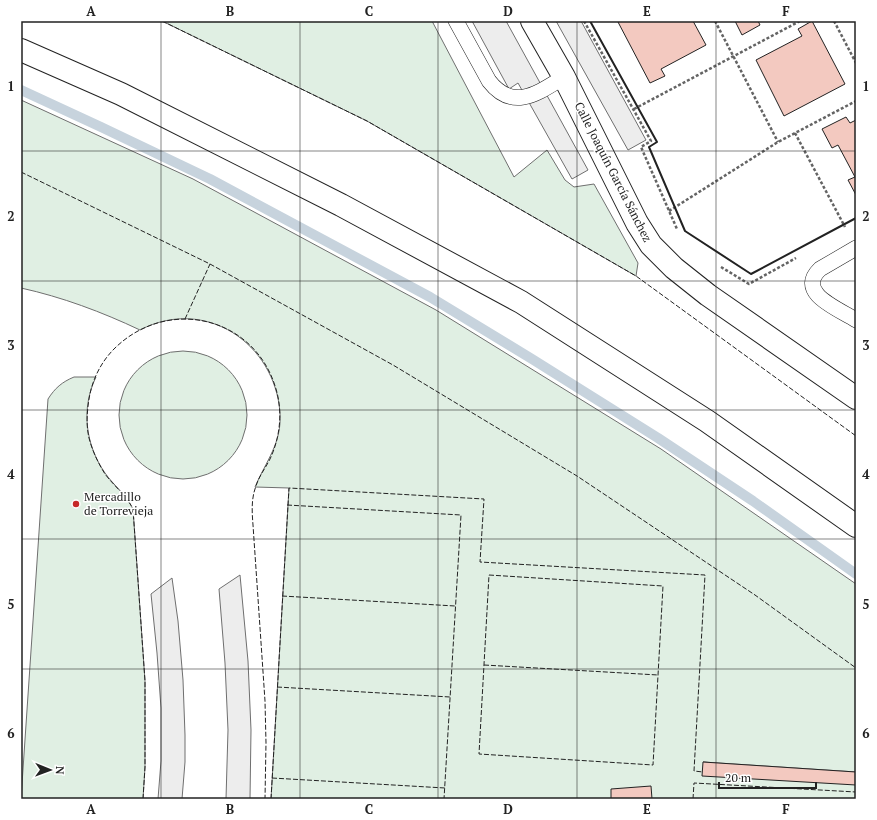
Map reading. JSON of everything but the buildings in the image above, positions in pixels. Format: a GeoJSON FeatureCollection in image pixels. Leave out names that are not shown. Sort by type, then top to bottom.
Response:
{"type":"FeatureCollection","features":[{"type":"Feature","properties":{"kind":"main road","name":"Calle Joaquín García Sánchez"},"geometry":{"type":"LineString","coordinates":[[532,21],[564,77],[637,223],[651,245],[674,268],[708,294],[856,398]]}},
{"type":"Feature","properties":{"kind":"main road"},"geometry":{"type":"LineString","coordinates":[[21,50],[121,94],[341,205],[521,302],[707,421],[856,526]]}},
{"type":"Feature","properties":{"kind":"lane"},"geometry":{"type":"LineString","coordinates":[[456,21],[489,81],[496,89],[505,95],[515,98],[536,94],[564,77]]}},
{"type":"Feature","properties":{"kind":"lane"},"geometry":{"type":"LineString","coordinates":[[856,248],[820,269],[816,273],[813,280],[813,287],[815,293],[820,298],[856,320]]}},
{"type":"Feature","properties":{"kind":"path"},"geometry":{"type":"LineString","coordinates":[[586,21],[651,141],[640,147],[680,235]]}},
{"type":"Feature","properties":{"kind":"path"},"geometry":{"type":"LineString","coordinates":[[715,21],[778,142]]}},
{"type":"Feature","properties":{"kind":"path"},"geometry":{"type":"LineString","coordinates":[[634,109],[800,21]]}},
{"type":"Feature","properties":{"kind":"path"},"geometry":{"type":"LineString","coordinates":[[834,21],[856,63]]}},
{"type":"Feature","properties":{"kind":"path"},"geometry":{"type":"LineString","coordinates":[[669,211],[778,142],[856,101]]}},
{"type":"Feature","properties":{"kind":"path"},"geometry":{"type":"LineString","coordinates":[[795,133],[846,230]]}},
{"type":"Feature","properties":{"kind":"path"},"geometry":{"type":"LineString","coordinates":[[718,265],[749,284],[798,257]]}},
{"type":"Feature","properties":{"kind":"green space"},"geometry":{"type":"Polygon","coordinates":[[[162,21],[432,21],[514,177],[547,150],[565,180],[574,187],[594,184],[638,263],[636,276],[367,121],[162,21]]]}},
{"type":"Feature","properties":{"kind":"green space"},"geometry":{"type":"Polygon","coordinates":[[[21,100],[193,179],[436,310],[661,449],[856,584],[856,772],[703,762],[856,777],[856,799],[271,799],[289,488],[255,487],[276,443],[278,434],[280,413],[275,388],[265,366],[251,347],[232,332],[212,323],[189,319],[164,321],[140,330],[82,306],[21,288],[21,100]]]}},
{"type":"Feature","properties":{"kind":"green space"},"geometry":{"type":"Polygon","coordinates":[[[177,351],[189,351],[208,355],[229,369],[243,390],[247,415],[243,440],[229,461],[208,475],[189,479],[177,479],[158,475],[137,461],[123,440],[119,421],[119,409],[123,390],[137,369],[158,355],[177,351]]]}},
{"type":"Feature","properties":{"kind":"green space","name":"Mercadillo de Torrevieja"},"geometry":{"type":"Polygon","coordinates":[[[74,377],[96,377],[88,401],[87,426],[89,438],[98,462],[108,478],[127,499],[133,509],[145,681],[145,767],[143,799],[21,799],[48,399],[59,386],[74,377]]]}},
{"type":"Feature","properties":{"kind":"shaded area"},"geometry":{"type":"Polygon","coordinates":[[[472,21],[506,21],[588,170],[572,179],[518,83],[509,89],[472,21]]]}},
{"type":"Feature","properties":{"kind":"shaded area"},"geometry":{"type":"Polygon","coordinates":[[[556,21],[581,21],[646,140],[628,150],[556,21]]]}},
{"type":"Feature","properties":{"kind":"shaded area"},"geometry":{"type":"Polygon","coordinates":[[[240,575],[248,661],[251,730],[250,799],[226,799],[228,730],[225,663],[219,589],[240,575]]]}},
{"type":"Feature","properties":{"kind":"shaded area"},"geometry":{"type":"Polygon","coordinates":[[[172,578],[178,621],[183,680],[185,762],[182,799],[158,799],[161,761],[161,708],[151,594],[172,578]]]}},
{"type":"Feature","properties":{"kind":"waterway"},"geometry":{"type":"LineString","coordinates":[[21,90],[210,179],[430,297],[658,438],[753,501],[856,574]]}},
{"type":"Feature","properties":{"kind":"fence"},"geometry":{"type":"LineString","coordinates":[[162,21],[367,121],[636,276],[856,436]]}},
{"type":"Feature","properties":{"kind":"fence"},"geometry":{"type":"LineString","coordinates":[[21,172],[210,264],[393,365],[577,476],[755,595],[856,668]]}},
{"type":"Feature","properties":{"kind":"fence"},"geometry":{"type":"LineString","coordinates":[[185,319],[210,264]]}},
{"type":"Feature","properties":{"kind":"fence"},"geometry":{"type":"LineString","coordinates":[[143,799],[145,767],[145,681],[133,509],[127,499],[105,474],[90,443],[87,423],[88,409],[90,392],[95,378],[101,366],[114,349],[135,333],[159,323],[183,319],[207,322],[229,330],[249,344],[265,364],[276,389],[278,398],[280,416],[278,434],[270,459],[257,482],[252,506],[265,701],[265,799]]}},
{"type":"Feature","properties":{"kind":"fence"},"geometry":{"type":"LineString","coordinates":[[271,799],[289,488],[484,499],[480,562],[705,575],[694,771],[703,772]]}},
{"type":"Feature","properties":{"kind":"fence"},"geometry":{"type":"LineString","coordinates":[[287,505],[461,515],[444,799]]}},
{"type":"Feature","properties":{"kind":"fence"},"geometry":{"type":"LineString","coordinates":[[489,575],[663,586],[653,765],[479,754],[489,575]]}},
{"type":"Feature","properties":{"kind":"fence"},"geometry":{"type":"LineString","coordinates":[[282,596],[455,606]]}},
{"type":"Feature","properties":{"kind":"fence"},"geometry":{"type":"LineString","coordinates":[[484,665],[658,675]]}},
{"type":"Feature","properties":{"kind":"fence"},"geometry":{"type":"LineString","coordinates":[[277,687],[450,697]]}},
{"type":"Feature","properties":{"kind":"fence"},"geometry":{"type":"LineString","coordinates":[[272,778],[445,788]]}},
{"type":"Feature","properties":{"kind":"fence"},"geometry":{"type":"LineString","coordinates":[[693,799],[694,783],[856,792]]}},
{"type":"Feature","properties":{"kind":"wall"},"geometry":{"type":"LineString","coordinates":[[590,21],[657,142],[649,147],[685,231],[751,274],[856,218]]}},
{"type":"Feature","properties":{"kind":"place","name":"Mercadillo de Torrevieja"},"geometry":{"type":"Point","coordinates":[76,504]}}]}
